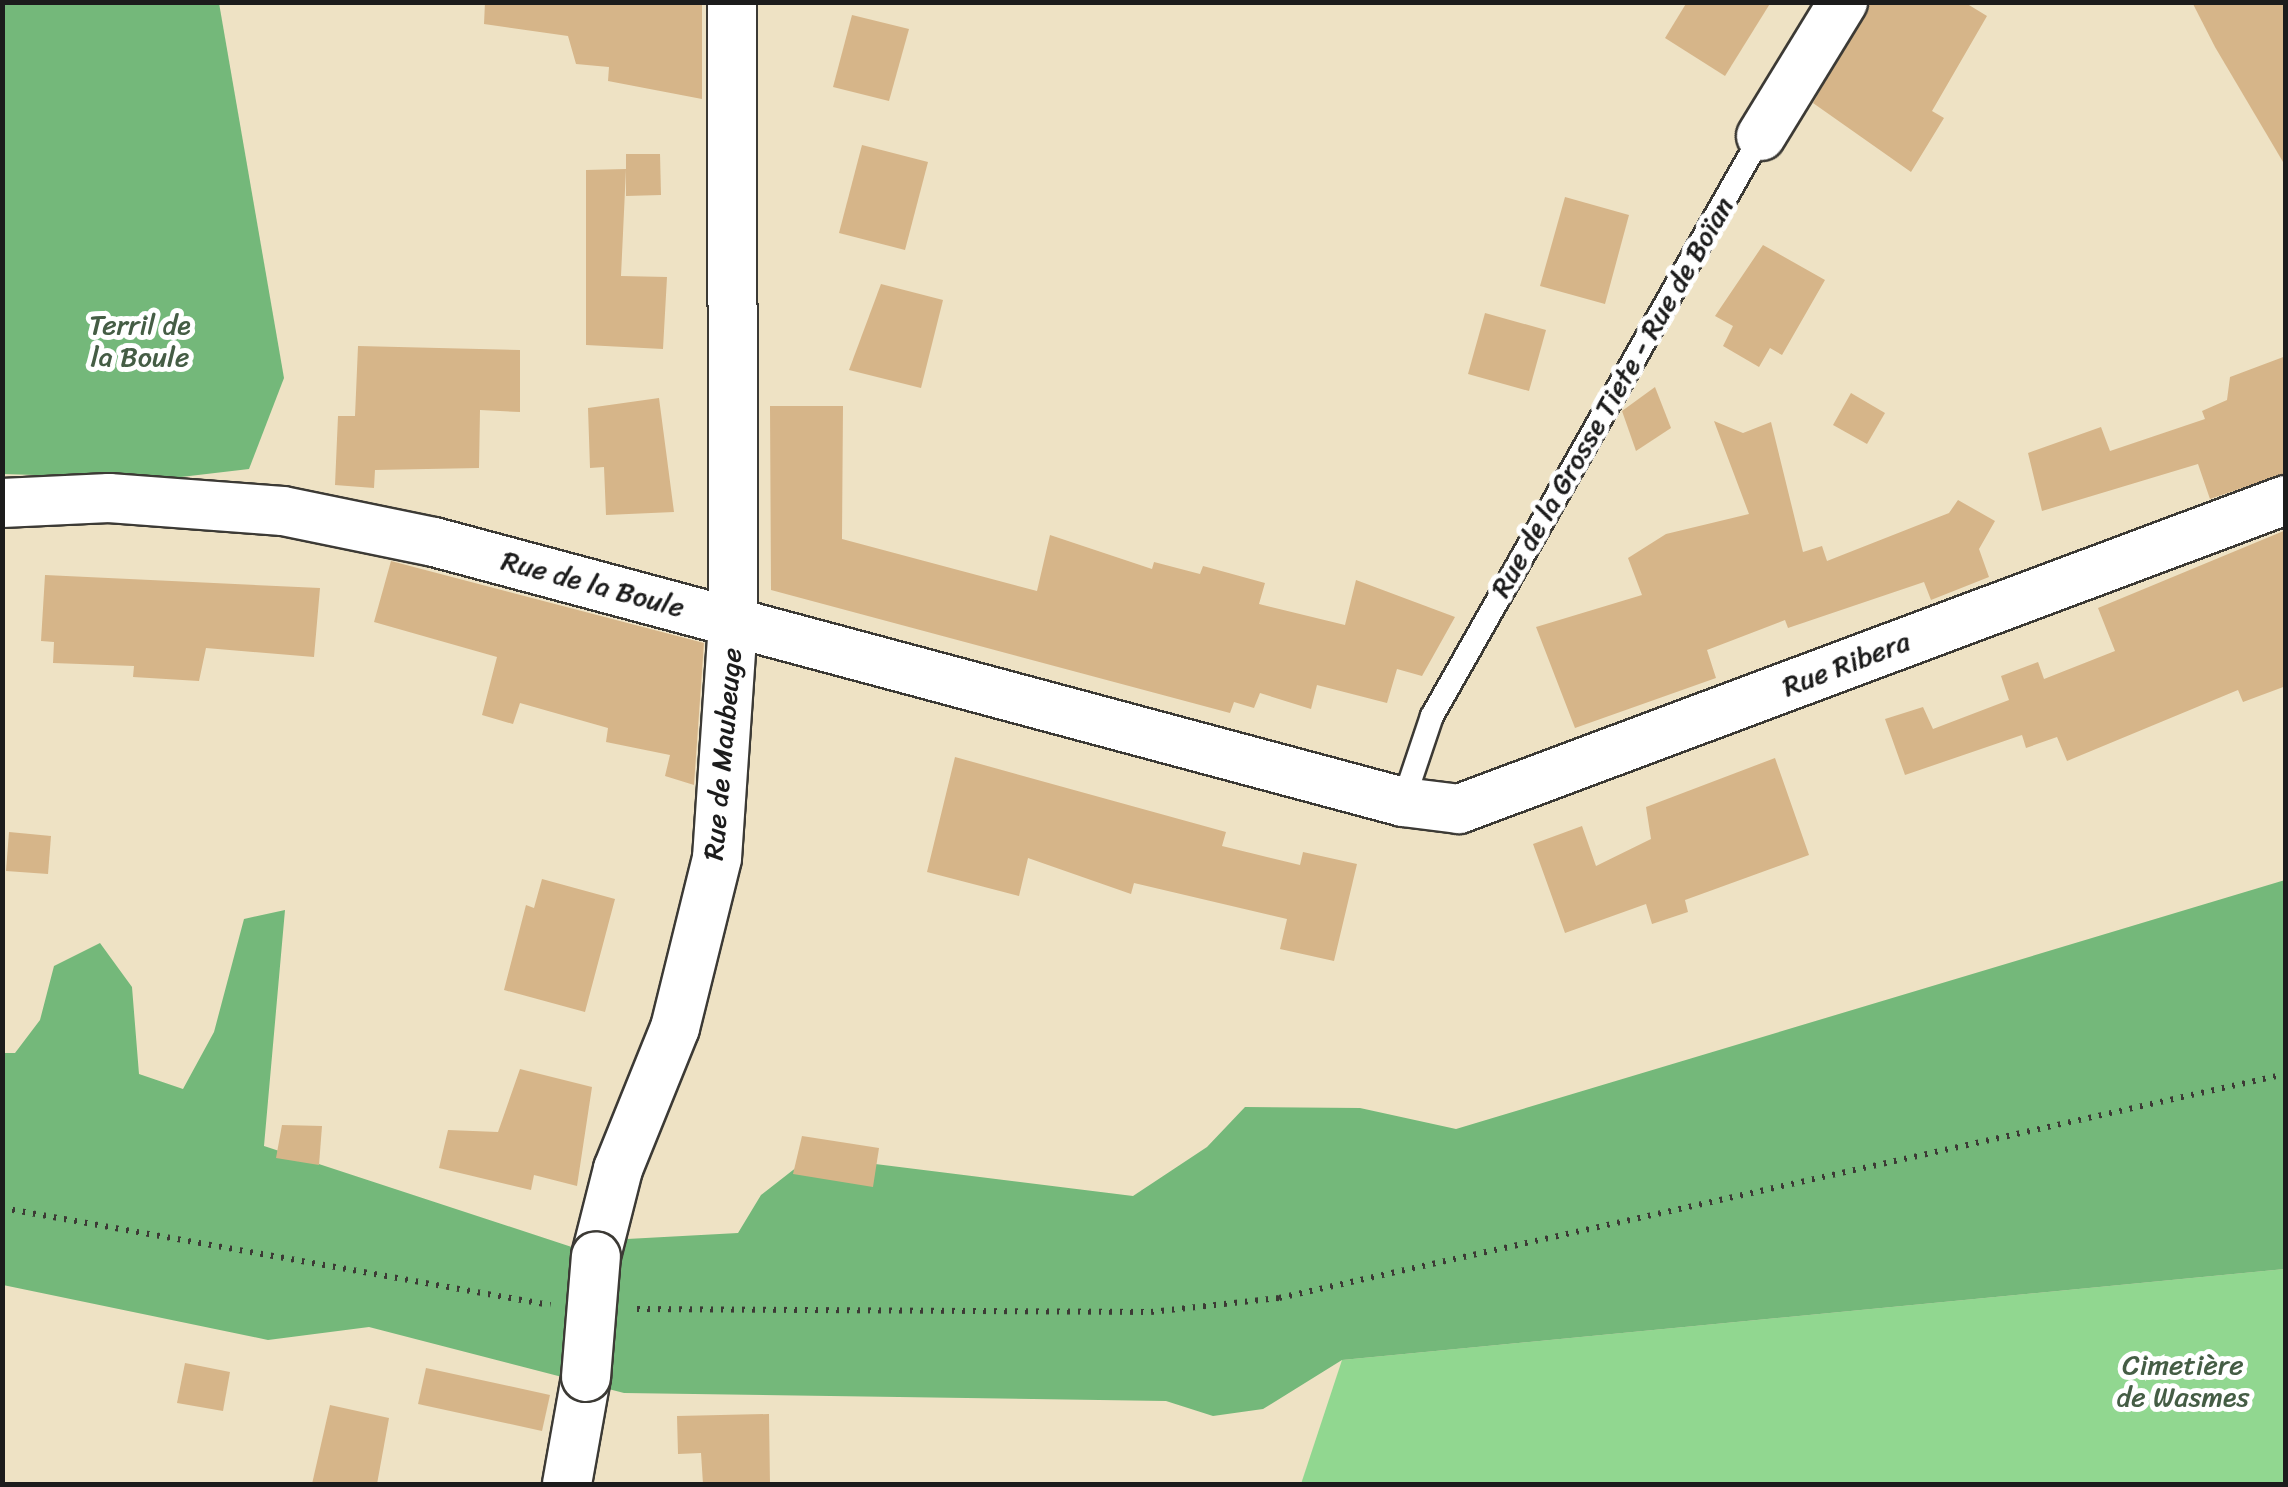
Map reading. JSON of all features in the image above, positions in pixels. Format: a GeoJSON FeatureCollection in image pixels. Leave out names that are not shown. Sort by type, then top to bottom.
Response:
{"type":"FeatureCollection","features":[{"type":"Feature","properties":{"kind":"street","name":"Rue de Maubeuge"},"geometry":{"type":"LineString","coordinates":[[567,1484],[586,1377],[596,1256],[618,1170],[675,1028],[718,858],[733,621],[732,2]]}},
{"type":"Feature","properties":{"kind":"street","name":"Rue de la Grosse Tiete - Rue de Boïan"},"geometry":{"type":"LineString","coordinates":[[1761,136],[1842,2]]}},
{"type":"Feature","properties":{"kind":"street","name":"Rue de la Boule"},"geometry":{"type":"LineString","coordinates":[[2,503],[109,498],[283,511],[733,621],[1402,802]]}},
{"type":"Feature","properties":{"kind":"street","name":"Rue Ribera"},"geometry":{"type":"LineString","coordinates":[[1402,802],[1459,809],[2286,500]]}},
{"type":"Feature","properties":{"kind":"lane","name":"Rue de la Grosse Tiete - Rue de Boïan"},"geometry":{"type":"LineString","coordinates":[[1402,802],[1432,716],[1761,136]]}},
{"type":"Feature","properties":{"kind":"path"},"geometry":{"type":"LineString","coordinates":[[626,1309],[1150,1312],[1279,1298],[2286,1074]]}},
{"type":"Feature","properties":{"kind":"path"},"geometry":{"type":"LineString","coordinates":[[2,1208],[571,1306]]}},
{"type":"Feature","properties":{"kind":"green space","name":"Terril de la Boule"},"geometry":{"type":"Polygon","coordinates":[[[3,3],[219,3],[284,378],[249,469],[164,479],[3,474],[3,3]]]}},
{"type":"Feature","properties":{"kind":"green space"},"geometry":{"type":"Polygon","coordinates":[[[2285,880],[2285,1269],[1342,1360],[1263,1409],[1213,1416],[1166,1401],[624,1393],[369,1327],[268,1340],[3,1285],[3,1053],[15,1053],[40,1020],[54,966],[100,943],[132,987],[139,1074],[183,1089],[214,1032],[244,919],[285,910],[264,1146],[596,1255],[627,1239],[738,1233],[761,1195],[811,1156],[1133,1196],[1207,1147],[1245,1107],[1360,1108],[1456,1129],[2285,880]]]}},
{"type":"Feature","properties":{"kind":"green space","name":"Cimetière de Wasmes"},"geometry":{"type":"Polygon","coordinates":[[[2285,1269],[2285,1484],[1301,1484],[1342,1360],[2285,1269]]]}},
{"type":"Feature","properties":{"kind":"building"},"geometry":{"type":"Polygon","coordinates":[[[485,2],[702,2],[702,99],[608,81],[609,67],[576,64],[568,36],[484,24],[485,2]]]}},
{"type":"Feature","properties":{"kind":"building"},"geometry":{"type":"Polygon","coordinates":[[[1687,2],[1771,2],[1725,76],[1665,38],[1687,2]]]}},
{"type":"Feature","properties":{"kind":"building"},"geometry":{"type":"Polygon","coordinates":[[[1870,2],[1964,2],[1987,16],[1932,111],[1944,118],[1911,172],[1813,103],[1870,2]]]}},
{"type":"Feature","properties":{"kind":"building"},"geometry":{"type":"Polygon","coordinates":[[[2192,2],[2286,2],[2286,167],[2215,47],[2192,2]]]}},
{"type":"Feature","properties":{"kind":"building"},"geometry":{"type":"Polygon","coordinates":[[[852,15],[909,29],[889,101],[833,87],[852,15]]]}},
{"type":"Feature","properties":{"kind":"building"},"geometry":{"type":"Polygon","coordinates":[[[862,145],[928,162],[905,250],[839,233],[862,145]]]}},
{"type":"Feature","properties":{"kind":"building"},"geometry":{"type":"Polygon","coordinates":[[[626,154],[660,154],[661,195],[626,196],[626,154]]]}},
{"type":"Feature","properties":{"kind":"building"},"geometry":{"type":"Polygon","coordinates":[[[626,169],[621,276],[667,277],[663,349],[586,345],[586,170],[626,169]]]}},
{"type":"Feature","properties":{"kind":"building"},"geometry":{"type":"Polygon","coordinates":[[[1565,197],[1629,215],[1605,304],[1540,286],[1565,197]]]}},
{"type":"Feature","properties":{"kind":"building"},"geometry":{"type":"Polygon","coordinates":[[[1763,245],[1825,280],[1782,355],[1770,348],[1759,367],[1723,346],[1733,326],[1715,316],[1763,245]]]}},
{"type":"Feature","properties":{"kind":"building"},"geometry":{"type":"Polygon","coordinates":[[[881,284],[943,300],[921,388],[849,370],[881,284]]]}},
{"type":"Feature","properties":{"kind":"building"},"geometry":{"type":"Polygon","coordinates":[[[1485,313],[1546,330],[1529,391],[1468,374],[1485,313]]]}},
{"type":"Feature","properties":{"kind":"building"},"geometry":{"type":"Polygon","coordinates":[[[358,346],[520,350],[520,412],[480,410],[479,468],[375,470],[374,488],[335,485],[338,416],[355,416],[358,346]]]}},
{"type":"Feature","properties":{"kind":"building"},"geometry":{"type":"Polygon","coordinates":[[[2286,356],[2286,473],[2210,499],[2198,464],[2042,511],[2028,453],[2101,427],[2110,451],[2205,419],[2202,411],[2227,400],[2230,377],[2286,356]]]}},
{"type":"Feature","properties":{"kind":"building"},"geometry":{"type":"Polygon","coordinates":[[[1655,387],[1671,428],[1636,451],[1622,411],[1655,387]]]}},
{"type":"Feature","properties":{"kind":"building"},"geometry":{"type":"Polygon","coordinates":[[[1851,393],[1885,413],[1867,444],[1833,425],[1851,393]]]}},
{"type":"Feature","properties":{"kind":"building"},"geometry":{"type":"Polygon","coordinates":[[[659,398],[674,512],[606,515],[604,467],[590,468],[588,408],[659,398]]]}},
{"type":"Feature","properties":{"kind":"building"},"geometry":{"type":"Polygon","coordinates":[[[770,406],[843,406],[842,539],[1037,591],[1050,535],[1152,569],[1154,562],[1200,574],[1203,566],[1265,583],[1259,604],[1345,625],[1356,580],[1455,617],[1422,676],[1397,669],[1387,703],[1317,685],[1311,709],[1260,693],[1254,708],[1234,702],[1230,713],[771,590],[770,406]]]}},
{"type":"Feature","properties":{"kind":"building"},"geometry":{"type":"Polygon","coordinates":[[[1714,421],[1743,433],[1771,422],[1803,552],[1822,546],[1827,561],[1949,513],[1958,500],[1995,521],[1979,549],[1989,577],[1931,600],[1924,582],[1788,628],[1785,620],[1707,650],[1716,678],[1575,728],[1536,627],[1642,595],[1628,558],[1666,534],[1749,514],[1714,421]]]}},
{"type":"Feature","properties":{"kind":"building"},"geometry":{"type":"Polygon","coordinates":[[[2286,530],[2286,686],[2243,702],[2238,690],[2067,761],[2057,737],[2026,748],[2022,735],[1905,775],[1885,719],[1923,707],[1933,729],[2009,700],[2001,676],[2038,662],[2044,679],[2115,651],[2098,608],[2286,530]]]}},
{"type":"Feature","properties":{"kind":"building"},"geometry":{"type":"Polygon","coordinates":[[[391,561],[704,643],[694,785],[665,776],[670,755],[606,742],[608,728],[520,703],[513,724],[482,715],[497,657],[374,622],[391,561]]]}},
{"type":"Feature","properties":{"kind":"building"},"geometry":{"type":"Polygon","coordinates":[[[45,575],[320,588],[314,657],[206,648],[199,681],[133,677],[134,666],[53,663],[54,642],[41,641],[45,575]]]}},
{"type":"Feature","properties":{"kind":"building"},"geometry":{"type":"Polygon","coordinates":[[[955,757],[1226,832],[1222,846],[1300,865],[1303,852],[1357,864],[1334,961],[1280,949],[1287,919],[1134,883],[1131,894],[1028,858],[1019,896],[927,872],[955,757]]]}},
{"type":"Feature","properties":{"kind":"building"},"geometry":{"type":"Polygon","coordinates":[[[1775,758],[1809,855],[1685,900],[1688,912],[1652,924],[1646,904],[1565,933],[1533,844],[1582,826],[1596,866],[1651,839],[1646,807],[1775,758]]]}},
{"type":"Feature","properties":{"kind":"building"},"geometry":{"type":"Polygon","coordinates":[[[9,832],[51,836],[48,874],[6,871],[9,832]]]}},
{"type":"Feature","properties":{"kind":"building"},"geometry":{"type":"Polygon","coordinates":[[[542,879],[615,899],[585,1012],[504,990],[526,905],[534,908],[542,879]]]}},
{"type":"Feature","properties":{"kind":"building"},"geometry":{"type":"Polygon","coordinates":[[[520,1069],[592,1087],[577,1186],[534,1175],[531,1190],[439,1168],[448,1130],[498,1132],[520,1069]]]}},
{"type":"Feature","properties":{"kind":"building"},"geometry":{"type":"Polygon","coordinates":[[[282,1125],[322,1126],[319,1165],[276,1158],[282,1125]]]}},
{"type":"Feature","properties":{"kind":"building"},"geometry":{"type":"Polygon","coordinates":[[[802,1136],[879,1148],[873,1187],[793,1174],[802,1136]]]}},
{"type":"Feature","properties":{"kind":"building"},"geometry":{"type":"Polygon","coordinates":[[[185,1363],[230,1372],[223,1411],[177,1403],[185,1363]]]}},
{"type":"Feature","properties":{"kind":"building"},"geometry":{"type":"Polygon","coordinates":[[[426,1368],[550,1395],[542,1431],[418,1404],[426,1368]]]}},
{"type":"Feature","properties":{"kind":"building"},"geometry":{"type":"Polygon","coordinates":[[[330,1405],[389,1418],[377,1484],[312,1484],[330,1405]]]}},
{"type":"Feature","properties":{"kind":"building"},"geometry":{"type":"Polygon","coordinates":[[[769,1414],[770,1484],[703,1484],[701,1453],[678,1454],[677,1416],[769,1414]]]}}]}
